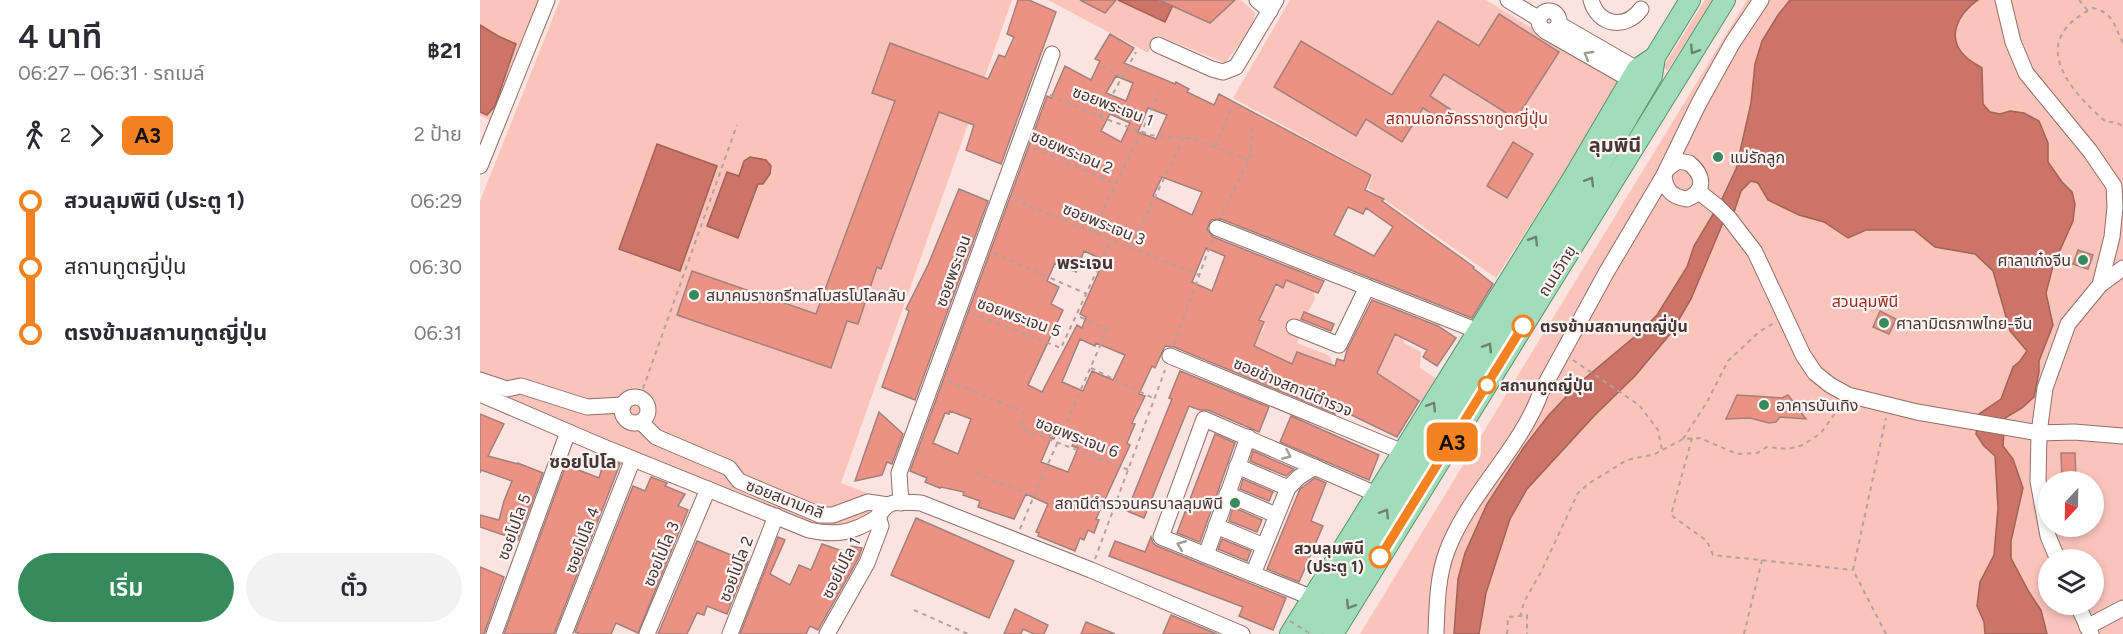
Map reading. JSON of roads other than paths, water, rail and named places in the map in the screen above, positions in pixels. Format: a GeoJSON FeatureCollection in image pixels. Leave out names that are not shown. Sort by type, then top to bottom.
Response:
{"type":"FeatureCollection","features":[{"type":"Feature","properties":{"kind":"main road","name":"ถนนวิทยุ"},"geometry":{"type":"LineString","coordinates":[[1311,634],[1572,213],[1638,79],[1652,76],[1655,57],[1690,0]]}},
{"type":"Feature","properties":{"kind":"main road","name":"ถนนวิทยุ"},"geometry":{"type":"LineString","coordinates":[[1333,634],[1376,494],[1478,331],[1664,99],[1725,0]]}},
{"type":"Feature","properties":{"kind":"main road"},"geometry":{"type":"LineString","coordinates":[[1638,79],[1664,99]]}},
{"type":"Feature","properties":{"kind":"main road","name":"ถนนวิทยุ"},"geometry":{"type":"LineString","coordinates":[[1290,627],[1313,598],[1353,567]]}},
{"type":"Feature","properties":{"kind":"street"},"geometry":{"type":"LineString","coordinates":[[480,166],[547,0]]}},
{"type":"Feature","properties":{"kind":"street"},"geometry":{"type":"LineString","coordinates":[[1158,45],[1212,69],[1224,72],[1236,67],[1273,5],[1257,0]]}},
{"type":"Feature","properties":{"kind":"street"},"geometry":{"type":"LineString","coordinates":[[1508,0],[1549,16],[1638,79]]}},
{"type":"Feature","properties":{"kind":"street"},"geometry":{"type":"LineString","coordinates":[[1549,16],[1566,0]]}},
{"type":"Feature","properties":{"kind":"street"},"geometry":{"type":"LineString","coordinates":[[1592,0],[1599,15],[1613,23],[1630,20],[1641,9]]}},
{"type":"Feature","properties":{"kind":"street"},"geometry":{"type":"LineString","coordinates":[[1436,634],[1438,582],[1446,552],[1454,535],[1470,506],[1534,412],[1541,392],[1606,273],[1666,172],[1704,93],[1733,42],[1761,0]]}},
{"type":"Feature","properties":{"kind":"street"},"geometry":{"type":"LineString","coordinates":[[2003,0],[2013,42],[2026,73],[2119,190],[2112,237],[2100,285]]}},
{"type":"Feature","properties":{"kind":"street","name":"ซอยพระเจน"},"geometry":{"type":"LineString","coordinates":[[889,508],[899,473],[1052,54]]}},
{"type":"Feature","properties":{"kind":"street"},"geometry":{"type":"LineString","coordinates":[[1683,161],[1693,166],[1700,176],[1699,192],[1687,199],[1675,196],[1666,187],[1666,172],[1678,162],[1683,161]]}},
{"type":"Feature","properties":{"kind":"street"},"geometry":{"type":"LineString","coordinates":[[1699,192],[1723,212],[1755,252],[1803,356],[1815,373],[1830,385],[1848,395],[1889,406],[2038,433],[2074,432],[2123,436]]}},
{"type":"Feature","properties":{"kind":"street"},"geometry":{"type":"LineString","coordinates":[[1217,228],[1478,331]]}},
{"type":"Feature","properties":{"kind":"street"},"geometry":{"type":"LineString","coordinates":[[2053,549],[2048,536],[2038,482],[2038,433],[2045,388],[2068,324],[2100,285],[2123,268]]}},
{"type":"Feature","properties":{"kind":"street"},"geometry":{"type":"LineString","coordinates":[[1294,327],[1339,345],[1367,287]]}},
{"type":"Feature","properties":{"kind":"street","name":"ซอยข้างสถานีตำรวจ"},"geometry":{"type":"LineString","coordinates":[[1170,356],[1403,452]]}},
{"type":"Feature","properties":{"kind":"street"},"geometry":{"type":"LineString","coordinates":[[480,380],[507,389],[521,386],[587,406],[623,405]]}},
{"type":"Feature","properties":{"kind":"street","name":"ซอยสนามคลี"},"geometry":{"type":"LineString","coordinates":[[480,394],[809,530],[829,535],[844,532],[889,508]]}},
{"type":"Feature","properties":{"kind":"street"},"geometry":{"type":"LineString","coordinates":[[640,397],[647,403],[647,416],[641,422],[632,423],[624,418],[623,405],[628,399],[640,397]]}},
{"type":"Feature","properties":{"kind":"street"},"geometry":{"type":"LineString","coordinates":[[1313,598],[1161,537],[1204,419],[1376,494]]}},
{"type":"Feature","properties":{"kind":"street"},"geometry":{"type":"LineString","coordinates":[[641,422],[656,437],[729,468],[739,481],[820,515],[833,515],[868,502],[889,508],[921,503],[1190,610],[1242,634]]}},
{"type":"Feature","properties":{"kind":"street","name":"ซอยโปโล 5"},"geometry":{"type":"LineString","coordinates":[[494,634],[568,432]]}},
{"type":"Feature","properties":{"kind":"street"},"geometry":{"type":"LineString","coordinates":[[1206,555],[1248,437]]}},
{"type":"Feature","properties":{"kind":"street","name":"ซอยโปโล 4"},"geometry":{"type":"LineString","coordinates":[[564,634],[633,459]]}},
{"type":"Feature","properties":{"kind":"street"},"geometry":{"type":"LineString","coordinates":[[1237,466],[1288,489]]}},
{"type":"Feature","properties":{"kind":"street"},"geometry":{"type":"LineString","coordinates":[[1253,574],[1288,489],[1299,477],[1315,467]]}},
{"type":"Feature","properties":{"kind":"street","name":"ซอยโปโล 3"},"geometry":{"type":"LineString","coordinates":[[647,634],[708,489]]}},
{"type":"Feature","properties":{"kind":"street"},"geometry":{"type":"LineString","coordinates":[[1227,494],[1276,515]]}},
{"type":"Feature","properties":{"kind":"street","name":"ซอยโปโล 1"},"geometry":{"type":"LineString","coordinates":[[826,634],[867,563],[889,508]]}},
{"type":"Feature","properties":{"kind":"street","name":"ซอยโปโล 2"},"geometry":{"type":"LineString","coordinates":[[730,634],[776,516]]}},
{"type":"Feature","properties":{"kind":"street"},"geometry":{"type":"LineString","coordinates":[[1216,526],[1264,546]]}},
{"type":"Feature","properties":{"kind":"street"},"geometry":{"type":"LineString","coordinates":[[2082,615],[2089,630],[2123,608]]}},
{"type":"Feature","properties":{"kind":"place","name":"แม่รักลูก"},"geometry":{"type":"Point","coordinates":[1718,157]}},
{"type":"Feature","properties":{"kind":"place","name":"ศาลาเก๋งจีน"},"geometry":{"type":"Point","coordinates":[2083,260]}},
{"type":"Feature","properties":{"kind":"place","name":"สมาคมราชกรีฑาสโมสรโปโลคลับ"},"geometry":{"type":"Point","coordinates":[694,295]}},
{"type":"Feature","properties":{"kind":"place","name":"ศาลามิตรภาพไทย-จีน"},"geometry":{"type":"Point","coordinates":[1884,323]}},
{"type":"Feature","properties":{"kind":"place","name":"ตรงข้ามสถานทูตญี่ปุ่น"},"geometry":{"type":"Point","coordinates":[1523,326]}},
{"type":"Feature","properties":{"kind":"place","name":"สถานทูตญี่ปุ่น"},"geometry":{"type":"Point","coordinates":[1487,385]}},
{"type":"Feature","properties":{"kind":"place","name":"อาคารบันเทิง"},"geometry":{"type":"Point","coordinates":[1764,405]}},
{"type":"Feature","properties":{"kind":"place","name":"สถานีตำรวจนครบาลลุมพินี"},"geometry":{"type":"Point","coordinates":[1235,503]}},
{"type":"Feature","properties":{"kind":"place","name":"สวนลุมพินี (ประตู 1)"},"geometry":{"type":"Point","coordinates":[1380,557]}},
{"type":"Feature","properties":{"kind":"district","name":"ลุมพินี"},"geometry":{"type":"Point","coordinates":[1615,145]}},
{"type":"Feature","properties":{"kind":"district","name":"พระเจน"},"geometry":{"type":"Point","coordinates":[1085,263]}},
{"type":"Feature","properties":{"kind":"district","name":"ซอยโปโล"},"geometry":{"type":"Point","coordinates":[583,462]}},
{"type":"Feature","properties":{"kind":"park label","name":"สถานเอกอัครราชทูตญี่ปุ่น"},"geometry":{"type":"Point","coordinates":[1467,118]}},
{"type":"Feature","properties":{"kind":"park label","name":"สวนลุมพินี"},"geometry":{"type":"Point","coordinates":[1865,301]}}]}
